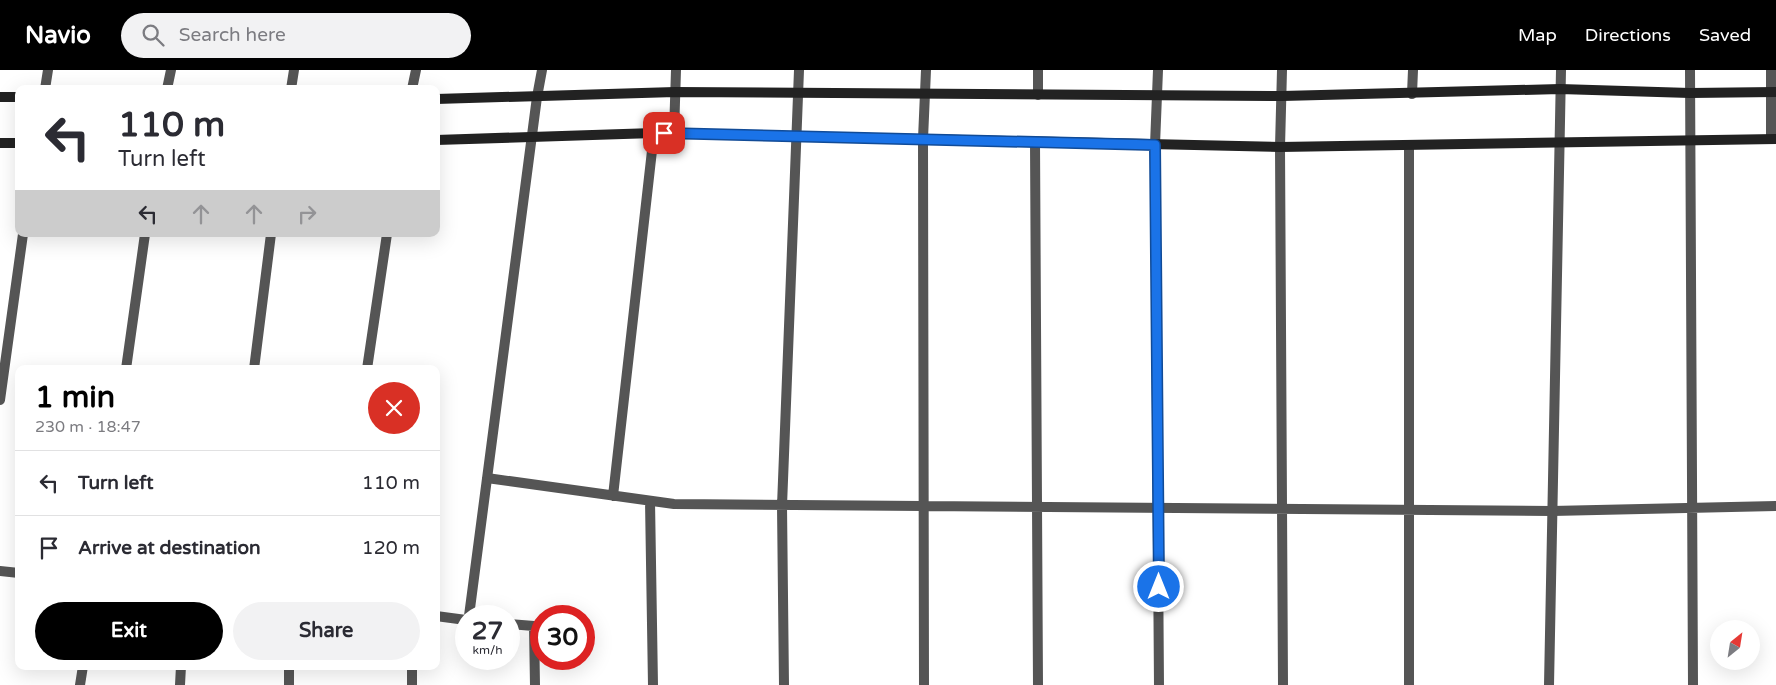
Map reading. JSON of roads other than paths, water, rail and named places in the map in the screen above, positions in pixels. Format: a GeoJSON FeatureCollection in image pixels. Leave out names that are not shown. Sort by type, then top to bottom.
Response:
{"type":"FeatureCollection","features":[{"type":"Feature","properties":{"kind":"main road"},"geometry":{"type":"LineString","coordinates":[[440,98],[675,92],[1157,96],[1412,94],[1560,89],[1690,93],[1774,92]]}},
{"type":"Feature","properties":{"kind":"main road"},"geometry":{"type":"LineString","coordinates":[[0,98],[15,97]]}},
{"type":"Feature","properties":{"kind":"main road"},"geometry":{"type":"LineString","coordinates":[[440,140],[674,133],[1280,147],[1774,139]]}},
{"type":"Feature","properties":{"kind":"main road"},"geometry":{"type":"LineString","coordinates":[[0,143],[15,143]]}},
{"type":"Feature","properties":{"kind":"street"},"geometry":{"type":"LineString","coordinates":[[46,85],[48,70]]}},
{"type":"Feature","properties":{"kind":"street"},"geometry":{"type":"LineString","coordinates":[[169,85],[171,70]]}},
{"type":"Feature","properties":{"kind":"street"},"geometry":{"type":"LineString","coordinates":[[292,85],[294,70]]}},
{"type":"Feature","properties":{"kind":"street"},"geometry":{"type":"LineString","coordinates":[[413,85],[416,70]]}},
{"type":"Feature","properties":{"kind":"street"},"geometry":{"type":"LineString","coordinates":[[470,605],[531,138],[542,70]]}},
{"type":"Feature","properties":{"kind":"street"},"geometry":{"type":"LineString","coordinates":[[674,133],[676,70]]}},
{"type":"Feature","properties":{"kind":"street"},"geometry":{"type":"LineString","coordinates":[[784,685],[782,506],[799,70]]}},
{"type":"Feature","properties":{"kind":"street"},"geometry":{"type":"LineString","coordinates":[[924,685],[922,139],[926,70]]}},
{"type":"Feature","properties":{"kind":"street"},"geometry":{"type":"LineString","coordinates":[[1038,70],[1038,95]]}},
{"type":"Feature","properties":{"kind":"street"},"geometry":{"type":"LineString","coordinates":[[1158,70],[1155,145],[1159,685]]}},
{"type":"Feature","properties":{"kind":"street"},"geometry":{"type":"LineString","coordinates":[[1282,70],[1280,147],[1283,685]]}},
{"type":"Feature","properties":{"kind":"street"},"geometry":{"type":"LineString","coordinates":[[1412,94],[1413,70]]}},
{"type":"Feature","properties":{"kind":"street"},"geometry":{"type":"LineString","coordinates":[[1549,685],[1561,70]]}},
{"type":"Feature","properties":{"kind":"street"},"geometry":{"type":"LineString","coordinates":[[1690,70],[1693,685]]}},
{"type":"Feature","properties":{"kind":"street"},"geometry":{"type":"LineString","coordinates":[[1771,70],[1774,92],[1774,139]]}},
{"type":"Feature","properties":{"kind":"street"},"geometry":{"type":"LineString","coordinates":[[613,496],[654,133]]}},
{"type":"Feature","properties":{"kind":"street"},"geometry":{"type":"LineString","coordinates":[[1035,142],[1038,685]]}},
{"type":"Feature","properties":{"kind":"street"},"geometry":{"type":"LineString","coordinates":[[1409,146],[1409,685]]}},
{"type":"Feature","properties":{"kind":"street"},"geometry":{"type":"LineString","coordinates":[[0,400],[23,237]]}},
{"type":"Feature","properties":{"kind":"street"},"geometry":{"type":"LineString","coordinates":[[127,365],[145,237]]}},
{"type":"Feature","properties":{"kind":"street"},"geometry":{"type":"LineString","coordinates":[[255,365],[272,237]]}},
{"type":"Feature","properties":{"kind":"street"},"geometry":{"type":"LineString","coordinates":[[368,365],[387,237]]}},
{"type":"Feature","properties":{"kind":"street"},"geometry":{"type":"LineString","coordinates":[[486,478],[674,504],[1552,512],[1776,506]]}},
{"type":"Feature","properties":{"kind":"street"},"geometry":{"type":"LineString","coordinates":[[650,501],[653,685]]}},
{"type":"Feature","properties":{"kind":"street"},"geometry":{"type":"LineString","coordinates":[[0,571],[15,573]]}},
{"type":"Feature","properties":{"kind":"street"},"geometry":{"type":"LineString","coordinates":[[440,617],[455,619]]}},
{"type":"Feature","properties":{"kind":"street"},"geometry":{"type":"LineString","coordinates":[[520,625],[534,626],[535,685]]}},
{"type":"Feature","properties":{"kind":"street"},"geometry":{"type":"LineString","coordinates":[[80,685],[82,670]]}},
{"type":"Feature","properties":{"kind":"street"},"geometry":{"type":"LineString","coordinates":[[180,685],[181,670]]}},
{"type":"Feature","properties":{"kind":"street"},"geometry":{"type":"LineString","coordinates":[[289,670],[289,685]]}},
{"type":"Feature","properties":{"kind":"street"},"geometry":{"type":"LineString","coordinates":[[412,670],[412,685]]}}]}
